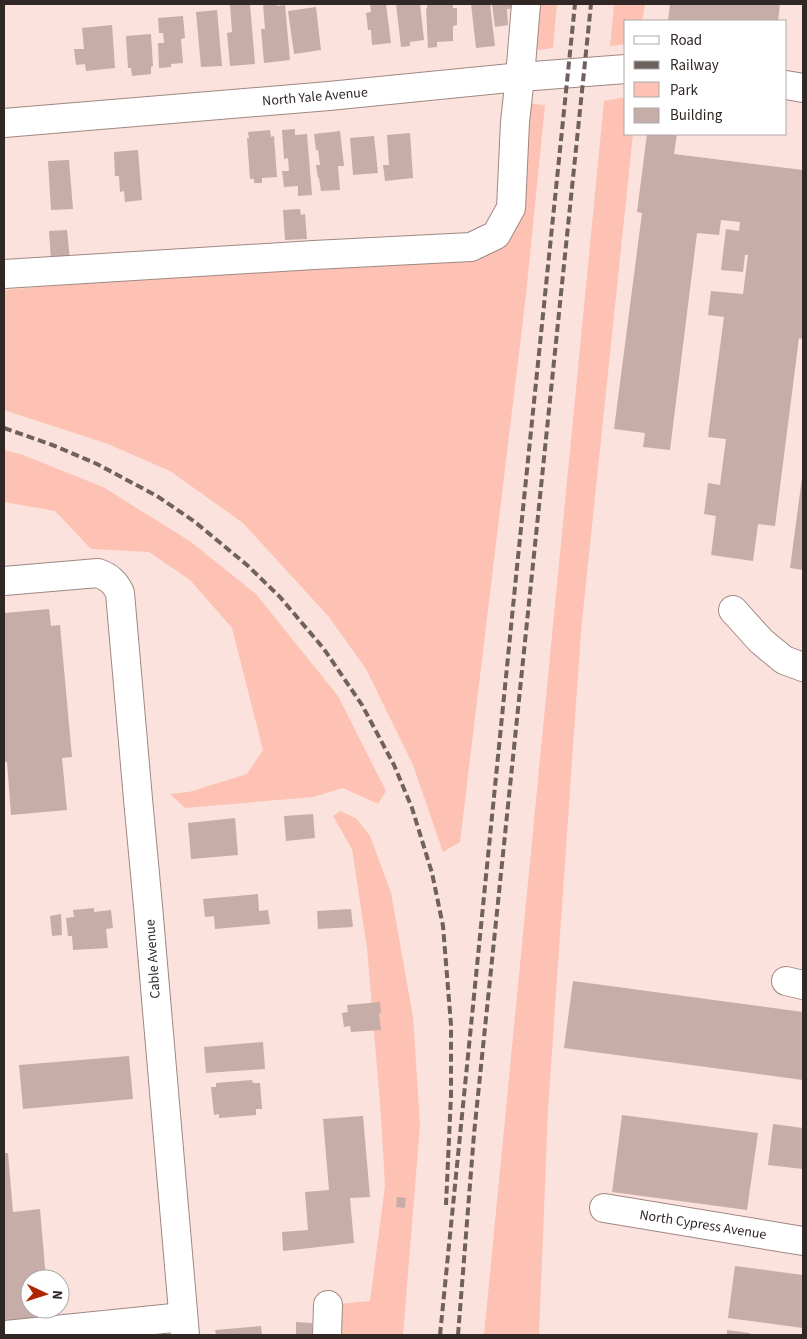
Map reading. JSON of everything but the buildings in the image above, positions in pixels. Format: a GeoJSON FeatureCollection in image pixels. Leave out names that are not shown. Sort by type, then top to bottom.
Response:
{"type":"FeatureCollection","features":[{"type":"Feature","properties":{"kind":"street"},"geometry":{"type":"LineString","coordinates":[[4,274],[471,246],[496,235],[511,208],[515,122],[526,4]]}},
{"type":"Feature","properties":{"kind":"street","name":"North Yale Avenue"},"geometry":{"type":"LineString","coordinates":[[4,123],[624,69]]}},
{"type":"Feature","properties":{"kind":"street"},"geometry":{"type":"LineString","coordinates":[[787,85],[803,88]]}},
{"type":"Feature","properties":{"kind":"street","name":"Cable Avenue"},"geometry":{"type":"LineString","coordinates":[[4,580],[98,573],[108,577],[116,584],[120,593],[184,1326]]}},
{"type":"Feature","properties":{"kind":"street"},"geometry":{"type":"LineString","coordinates":[[733,610],[761,641],[784,660],[803,668]]}},
{"type":"Feature","properties":{"kind":"street","name":"North Cypress Avenue"},"geometry":{"type":"LineString","coordinates":[[604,1208],[803,1241]]}},
{"type":"Feature","properties":{"kind":"street"},"geometry":{"type":"LineString","coordinates":[[327,1335],[328,1304]]}},
{"type":"Feature","properties":{"kind":"street"},"geometry":{"type":"LineString","coordinates":[[6,1335],[184,1326]]}},
{"type":"Feature","properties":{"kind":"green space"},"geometry":{"type":"Polygon","coordinates":[[[533,4],[557,4],[553,48],[529,51],[533,4]]]}},
{"type":"Feature","properties":{"kind":"green space"},"geometry":{"type":"Polygon","coordinates":[[[614,4],[645,4],[642,20],[624,20],[624,44],[610,46],[614,4]]]}},
{"type":"Feature","properties":{"kind":"green space"},"geometry":{"type":"Polygon","coordinates":[[[624,97],[624,135],[633,135],[581,631],[548,1109],[539,1335],[484,1335],[604,101],[624,97]]]}},
{"type":"Feature","properties":{"kind":"green space"},"geometry":{"type":"Polygon","coordinates":[[[524,103],[545,105],[526,295],[460,842],[443,852],[413,765],[366,669],[329,617],[243,523],[170,471],[108,444],[4,410],[4,290],[396,256],[494,245],[524,103]]]}},
{"type":"Feature","properties":{"kind":"green space"},"geometry":{"type":"Polygon","coordinates":[[[4,450],[23,455],[103,487],[191,542],[256,594],[338,696],[386,791],[378,804],[343,788],[313,797],[185,808],[170,794],[189,792],[247,774],[263,750],[232,628],[190,580],[149,552],[91,549],[55,511],[4,502],[4,450]]]}},
{"type":"Feature","properties":{"kind":"green space"},"geometry":{"type":"Polygon","coordinates":[[[340,811],[356,818],[370,836],[391,893],[413,1017],[420,1125],[403,1335],[330,1335],[328,1305],[370,1301],[385,1186],[367,948],[352,849],[333,816],[340,811]]]}},
{"type":"Feature","properties":{"kind":"railway"},"geometry":{"type":"LineString","coordinates":[[440,1335],[575,4]]}},
{"type":"Feature","properties":{"kind":"railway"},"geometry":{"type":"LineString","coordinates":[[458,1335],[474,1134],[591,4]]}},
{"type":"Feature","properties":{"kind":"railway"},"geometry":{"type":"LineString","coordinates":[[4,428],[55,446],[97,464],[157,496],[195,522],[247,565],[280,597],[324,649],[362,705],[394,765],[412,808],[432,873],[443,926],[451,1025],[451,1095],[446,1205]]}}]}
